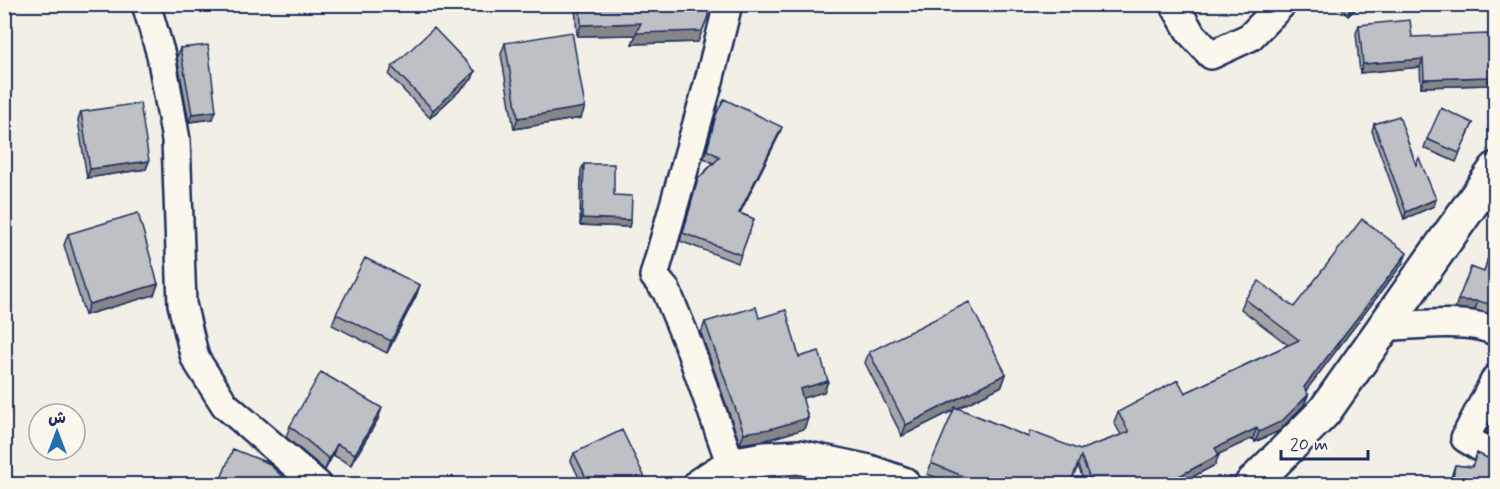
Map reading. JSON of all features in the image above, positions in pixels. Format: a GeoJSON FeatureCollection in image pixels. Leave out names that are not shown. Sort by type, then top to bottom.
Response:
{"type":"FeatureCollection","features":[{"type":"Feature","properties":{"kind":"main road"},"geometry":{"type":"LineString","coordinates":[[1252,484],[1324,412],[1496,169]]}},
{"type":"Feature","properties":{"kind":"main road"},"geometry":{"type":"LineString","coordinates":[[701,484],[731,465],[764,459],[799,458],[869,472],[903,484]]}},
{"type":"Feature","properties":{"kind":"street"},"geometry":{"type":"LineString","coordinates":[[146,4],[161,55],[176,140],[182,304],[195,358],[225,405],[317,484]]}},
{"type":"Feature","properties":{"kind":"street"},"geometry":{"type":"LineString","coordinates":[[728,4],[709,81],[654,276],[666,290],[689,346],[731,465]]}},
{"type":"Feature","properties":{"kind":"street"},"geometry":{"type":"LineString","coordinates":[[1174,4],[1190,32],[1211,55],[1250,37],[1282,4]]}},
{"type":"Feature","properties":{"kind":"street"},"geometry":{"type":"LineString","coordinates":[[1384,327],[1441,323],[1488,327],[1496,332]]}},
{"type":"Feature","properties":{"kind":"street"},"geometry":{"type":"LineString","coordinates":[[1496,378],[1465,438],[1496,457]]}},
{"type":"Feature","properties":{"kind":"building"},"geometry":{"type":"Polygon","coordinates":[[[580,4],[707,4],[708,16],[702,31],[636,33],[641,23],[581,25],[580,4]]]}},
{"type":"Feature","properties":{"kind":"building"},"geometry":{"type":"Polygon","coordinates":[[[1410,20],[1412,37],[1488,34],[1490,77],[1424,79],[1423,59],[1363,64],[1359,25],[1410,20]]]}},
{"type":"Feature","properties":{"kind":"building"},"geometry":{"type":"Polygon","coordinates":[[[434,28],[475,71],[433,110],[392,67],[434,28]]]}},
{"type":"Feature","properties":{"kind":"building"},"geometry":{"type":"Polygon","coordinates":[[[572,32],[585,107],[518,118],[505,43],[572,32]]]}},
{"type":"Feature","properties":{"kind":"building"},"geometry":{"type":"Polygon","coordinates":[[[208,45],[216,111],[192,114],[180,48],[208,45]]]}},
{"type":"Feature","properties":{"kind":"building"},"geometry":{"type":"Polygon","coordinates":[[[724,99],[782,127],[739,213],[754,219],[741,255],[683,233],[698,179],[720,157],[707,150],[716,115],[724,99]]]}},
{"type":"Feature","properties":{"kind":"building"},"geometry":{"type":"Polygon","coordinates":[[[140,103],[149,161],[90,169],[81,112],[140,103]]]}},
{"type":"Feature","properties":{"kind":"building"},"geometry":{"type":"Polygon","coordinates":[[[1441,108],[1473,123],[1459,153],[1427,139],[1441,108]]]}},
{"type":"Feature","properties":{"kind":"building"},"geometry":{"type":"Polygon","coordinates":[[[1399,116],[1416,165],[1419,158],[1436,199],[1406,212],[1374,124],[1399,116]]]}},
{"type":"Feature","properties":{"kind":"building"},"geometry":{"type":"Polygon","coordinates":[[[584,164],[614,164],[614,195],[632,196],[631,220],[582,218],[584,164]]]}},
{"type":"Feature","properties":{"kind":"building"},"geometry":{"type":"Polygon","coordinates":[[[138,213],[158,284],[89,304],[68,234],[138,213]]]}},
{"type":"Feature","properties":{"kind":"building"},"geometry":{"type":"Polygon","coordinates":[[[1362,219],[1407,253],[1304,387],[1308,395],[1282,421],[1259,432],[1257,428],[1215,448],[1219,455],[1164,484],[1092,484],[1081,456],[1070,484],[1023,484],[1002,476],[998,484],[982,484],[931,463],[955,407],[1028,437],[1030,431],[1080,450],[1129,432],[1118,412],[1178,380],[1185,393],[1299,340],[1245,299],[1259,281],[1294,307],[1362,219]]]}},
{"type":"Feature","properties":{"kind":"building"},"geometry":{"type":"Polygon","coordinates":[[[1496,231],[1496,306],[1478,301],[1458,300],[1471,267],[1484,272],[1496,231]]]}},
{"type":"Feature","properties":{"kind":"building"},"geometry":{"type":"Polygon","coordinates":[[[365,258],[420,285],[391,341],[336,314],[365,258]]]}},
{"type":"Feature","properties":{"kind":"building"},"geometry":{"type":"Polygon","coordinates":[[[969,302],[1006,374],[906,425],[869,352],[969,302]]]}},
{"type":"Feature","properties":{"kind":"building"},"geometry":{"type":"Polygon","coordinates":[[[756,307],[759,318],[786,310],[799,357],[819,351],[828,381],[800,389],[808,418],[770,429],[744,433],[705,322],[756,307]]]}},
{"type":"Feature","properties":{"kind":"building"},"geometry":{"type":"Polygon","coordinates":[[[321,372],[382,408],[355,454],[337,444],[329,459],[290,426],[321,372]]]}},
{"type":"Feature","properties":{"kind":"building"},"geometry":{"type":"Polygon","coordinates":[[[1496,411],[1496,428],[1489,423],[1496,411]]]}},
{"type":"Feature","properties":{"kind":"building"},"geometry":{"type":"Polygon","coordinates":[[[622,430],[648,484],[589,484],[574,453],[622,430]]]}},
{"type":"Feature","properties":{"kind":"building"},"geometry":{"type":"Polygon","coordinates":[[[233,449],[268,463],[290,484],[227,484],[220,481],[233,449]]]}},
{"type":"Feature","properties":{"kind":"building"},"geometry":{"type":"Polygon","coordinates":[[[1477,453],[1496,462],[1496,484],[1452,484],[1455,465],[1472,467],[1477,453]]]}}]}
